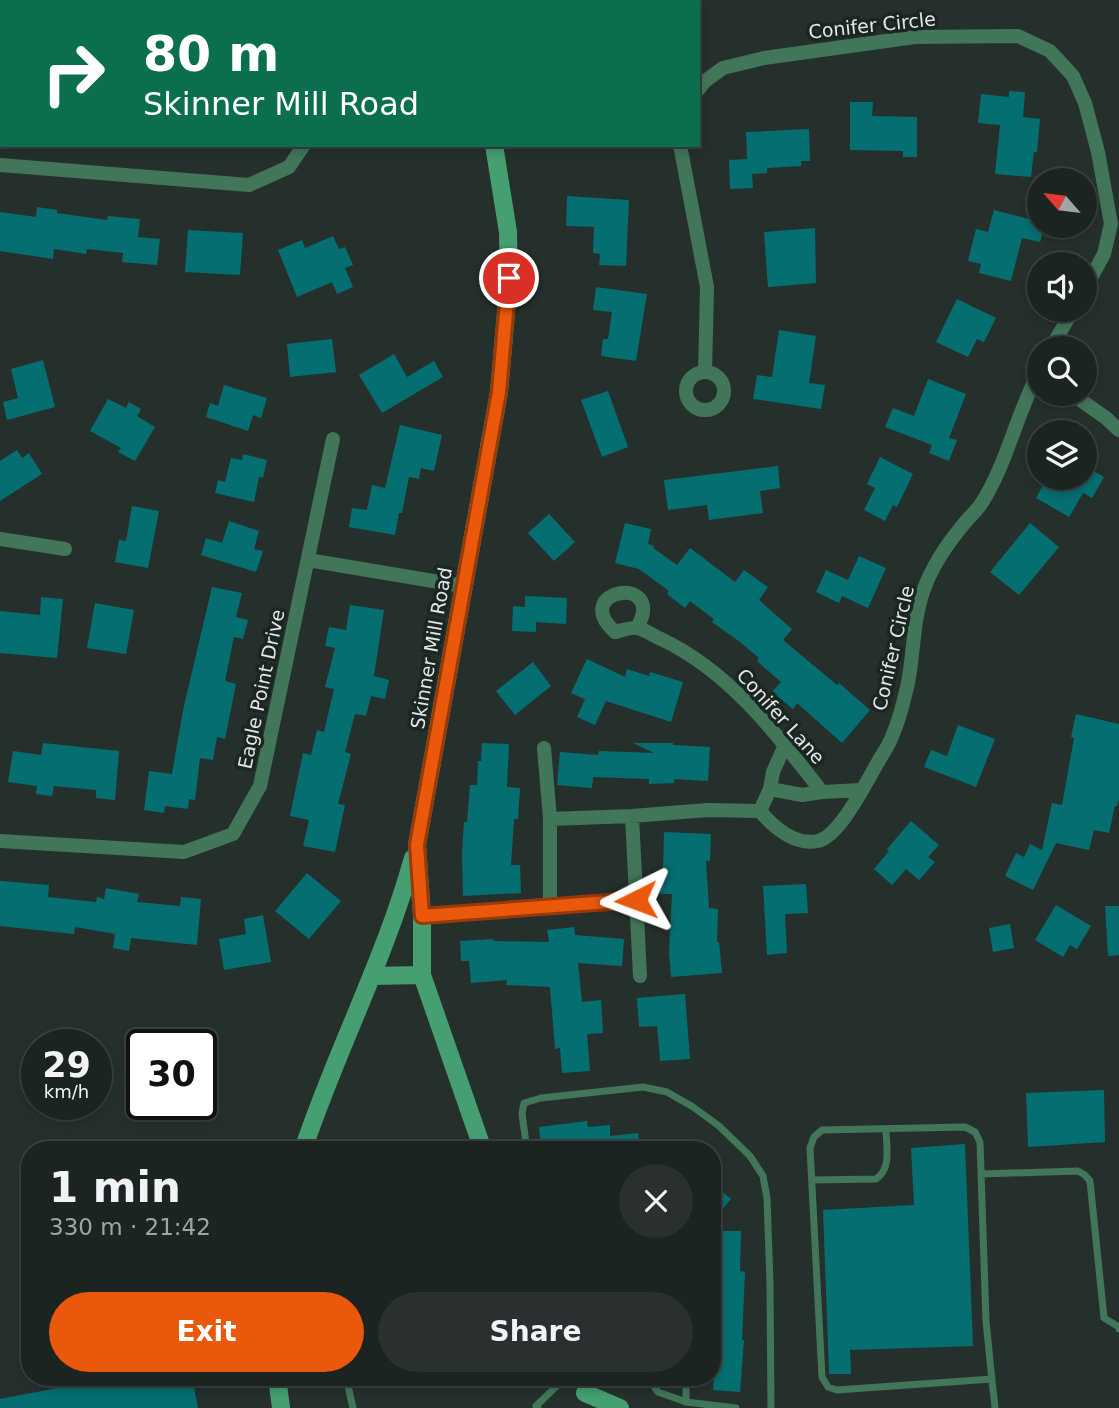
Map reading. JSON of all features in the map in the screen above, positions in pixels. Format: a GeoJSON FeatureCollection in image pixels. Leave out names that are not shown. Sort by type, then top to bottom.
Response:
{"type":"FeatureCollection","features":[{"type":"Feature","properties":{"kind":"street","name":"Conifer Circle"},"geometry":{"type":"LineString","coordinates":[[700,87],[723,68],[754,60],[915,37],[1018,36],[1050,51],[1073,76],[1085,103],[1098,152],[1111,224],[1104,254],[1097,267]]}},
{"type":"Feature","properties":{"kind":"street"},"geometry":{"type":"LineString","coordinates":[[0,165],[249,185],[289,167],[303,147]]}},
{"type":"Feature","properties":{"kind":"street","name":"Skinner Mill Road"},"geometry":{"type":"LineString","coordinates":[[480,1141],[422,975],[422,916],[417,845],[499,392],[509,278],[508,232],[494,147]]}},
{"type":"Feature","properties":{"kind":"street"},"geometry":{"type":"LineString","coordinates":[[680,147],[707,287],[705,372]]}},
{"type":"Feature","properties":{"kind":"street","name":"Conifer Circle"},"geometry":{"type":"LineString","coordinates":[[760,811],[776,828],[790,836],[804,841],[820,841],[855,804],[893,735],[908,682],[918,611],[925,588],[961,527],[982,504],[1013,436],[1027,394]]}},
{"type":"Feature","properties":{"kind":"street"},"geometry":{"type":"LineString","coordinates":[[1089,406],[1119,430]]}},
{"type":"Feature","properties":{"kind":"street","name":"Eagle Point Drive"},"geometry":{"type":"LineString","coordinates":[[0,841],[184,852],[233,834],[260,786],[333,439]]}},
{"type":"Feature","properties":{"kind":"street"},"geometry":{"type":"LineString","coordinates":[[0,539],[65,549]]}},
{"type":"Feature","properties":{"kind":"street"},"geometry":{"type":"LineString","coordinates":[[308,560],[463,586]]}},
{"type":"Feature","properties":{"kind":"street","name":"Conifer Lane"},"geometry":{"type":"LineString","coordinates":[[637,628],[700,661],[724,682],[754,710],[822,792]]}},
{"type":"Feature","properties":{"kind":"street"},"geometry":{"type":"LineString","coordinates":[[550,819],[708,810],[760,811],[785,745]]}},
{"type":"Feature","properties":{"kind":"street"},"geometry":{"type":"LineString","coordinates":[[544,748],[550,819],[550,906]]}},
{"type":"Feature","properties":{"kind":"street"},"geometry":{"type":"LineString","coordinates":[[770,789],[802,795],[863,790]]}},
{"type":"Feature","properties":{"kind":"street"},"geometry":{"type":"LineString","coordinates":[[632,816],[640,976]]}},
{"type":"Feature","properties":{"kind":"street"},"geometry":{"type":"LineString","coordinates":[[306,1141],[372,976],[408,878],[417,845]]}},
{"type":"Feature","properties":{"kind":"street"},"geometry":{"type":"LineString","coordinates":[[422,916],[636,900]]}},
{"type":"Feature","properties":{"kind":"street"},"geometry":{"type":"LineString","coordinates":[[372,976],[422,975]]}},
{"type":"Feature","properties":{"kind":"street"},"geometry":{"type":"LineString","coordinates":[[278,1386],[281,1408]]}},
{"type":"Feature","properties":{"kind":"street"},"geometry":{"type":"LineString","coordinates":[[581,1386],[596,1408]]}},
{"type":"Feature","properties":{"kind":"street"},"geometry":{"type":"LineString","coordinates":[[582,1386],[620,1408]]}},
{"type":"Feature","properties":{"kind":"lane"},"geometry":{"type":"LineString","coordinates":[[526,1141],[522,1114],[524,1103],[541,1098],[643,1087],[667,1092],[693,1107],[719,1126],[750,1156],[763,1176],[767,1198],[771,1408]]}},
{"type":"Feature","properties":{"kind":"lane"},"geometry":{"type":"LineString","coordinates":[[992,1379],[837,1390],[828,1387],[822,1377],[810,1148],[814,1137],[822,1130],[965,1127],[975,1132],[980,1142],[986,1321],[992,1379],[995,1408]]}},
{"type":"Feature","properties":{"kind":"lane"},"geometry":{"type":"LineString","coordinates":[[811,1180],[876,1179],[884,1174],[887,1167],[886,1129]]}},
{"type":"Feature","properties":{"kind":"lane"},"geometry":{"type":"LineString","coordinates":[[981,1174],[1078,1171],[1085,1175],[1090,1181],[1104,1318],[1119,1329]]}},
{"type":"Feature","properties":{"kind":"lane"},"geometry":{"type":"LineString","coordinates":[[348,1386],[353,1408]]}},
{"type":"Feature","properties":{"kind":"lane"},"geometry":{"type":"LineString","coordinates":[[538,1408],[536,1406],[557,1386]]}},
{"type":"Feature","properties":{"kind":"lane"},"geometry":{"type":"LineString","coordinates":[[655,1386],[659,1392],[686,1402],[736,1408]]}},
{"type":"Feature","properties":{"kind":"lane"},"geometry":{"type":"LineString","coordinates":[[686,1386],[686,1402]]}},
{"type":"Feature","properties":{"kind":"building"},"geometry":{"type":"Polygon","coordinates":[[[1009,91],[1025,92],[1023,117],[1040,119],[1037,152],[1034,152],[1032,168],[1027,168],[1027,177],[995,174],[1000,125],[978,123],[981,94],[1009,97],[1009,91]]]}},
{"type":"Feature","properties":{"kind":"building"},"geometry":{"type":"Polygon","coordinates":[[[850,102],[873,102],[872,116],[917,117],[917,157],[903,157],[903,151],[850,150],[850,102]]]}},
{"type":"Feature","properties":{"kind":"building"},"geometry":{"type":"Polygon","coordinates":[[[809,129],[810,161],[801,161],[801,166],[767,168],[767,173],[752,174],[753,188],[730,189],[729,160],[747,159],[746,132],[809,129]]]}},
{"type":"Feature","properties":{"kind":"building"},"geometry":{"type":"Polygon","coordinates":[[[567,196],[629,200],[626,266],[599,265],[600,254],[593,253],[594,227],[566,226],[567,196]]]}},
{"type":"Feature","properties":{"kind":"building"},"geometry":{"type":"Polygon","coordinates":[[[37,207],[57,210],[57,213],[107,220],[108,216],[140,219],[138,237],[160,239],[157,265],[122,262],[123,253],[87,249],[86,254],[54,249],[53,259],[0,251],[0,212],[36,217],[37,207]]]}},
{"type":"Feature","properties":{"kind":"building"},"geometry":{"type":"Polygon","coordinates":[[[994,210],[1027,219],[1027,238],[1041,238],[1040,242],[1022,238],[1011,281],[979,273],[981,264],[968,261],[976,229],[988,232],[994,210]]]}},
{"type":"Feature","properties":{"kind":"building"},"geometry":{"type":"Polygon","coordinates":[[[815,228],[816,283],[768,287],[764,232],[815,228]]]}},
{"type":"Feature","properties":{"kind":"building"},"geometry":{"type":"Polygon","coordinates":[[[188,230],[243,233],[240,275],[185,272],[188,230]]]}},
{"type":"Feature","properties":{"kind":"building"},"geometry":{"type":"Polygon","coordinates":[[[333,236],[339,249],[345,247],[353,265],[345,268],[353,287],[337,294],[332,282],[297,297],[278,250],[302,240],[305,248],[333,236]]]}},
{"type":"Feature","properties":{"kind":"building"},"geometry":{"type":"Polygon","coordinates":[[[596,287],[647,294],[636,361],[601,356],[603,339],[608,339],[612,312],[593,310],[596,287]]]}},
{"type":"Feature","properties":{"kind":"building"},"geometry":{"type":"Polygon","coordinates":[[[957,299],[996,318],[984,342],[977,339],[968,357],[936,342],[957,299]]]}},
{"type":"Feature","properties":{"kind":"building"},"geometry":{"type":"Polygon","coordinates":[[[779,330],[816,336],[809,383],[825,385],[821,409],[753,399],[757,375],[772,377],[779,330]]]}},
{"type":"Feature","properties":{"kind":"building"},"geometry":{"type":"Polygon","coordinates":[[[332,339],[336,372],[290,377],[287,344],[332,339]]]}},
{"type":"Feature","properties":{"kind":"building"},"geometry":{"type":"Polygon","coordinates":[[[394,354],[407,377],[434,361],[443,377],[382,413],[359,375],[394,354]]]}},
{"type":"Feature","properties":{"kind":"building"},"geometry":{"type":"Polygon","coordinates":[[[43,360],[55,407],[7,420],[3,402],[18,398],[11,369],[43,360]]]}},
{"type":"Feature","properties":{"kind":"building"},"geometry":{"type":"Polygon","coordinates":[[[928,379],[966,394],[949,438],[957,440],[949,461],[929,453],[932,445],[885,427],[893,408],[914,416],[928,379]]]}},
{"type":"Feature","properties":{"kind":"building"},"geometry":{"type":"Polygon","coordinates":[[[224,385],[267,398],[261,418],[253,415],[248,431],[206,417],[210,403],[218,406],[224,385]]]}},
{"type":"Feature","properties":{"kind":"building"},"geometry":{"type":"Polygon","coordinates":[[[608,391],[628,447],[602,457],[581,400],[608,391]]]}},
{"type":"Feature","properties":{"kind":"building"},"geometry":{"type":"Polygon","coordinates":[[[108,399],[126,408],[129,402],[141,409],[137,416],[155,427],[135,461],[118,452],[121,448],[90,431],[108,399]]]}},
{"type":"Feature","properties":{"kind":"building"},"geometry":{"type":"Polygon","coordinates":[[[400,425],[442,435],[434,471],[421,468],[419,479],[409,477],[395,535],[349,527],[352,508],[367,510],[372,485],[385,488],[400,425]]]}},
{"type":"Feature","properties":{"kind":"building"},"geometry":{"type":"Polygon","coordinates":[[[17,450],[22,458],[29,453],[42,474],[0,501],[0,461],[17,450]]]}},
{"type":"Feature","properties":{"kind":"building"},"geometry":{"type":"Polygon","coordinates":[[[243,454],[267,460],[263,478],[259,477],[254,502],[215,493],[218,480],[225,482],[231,458],[242,460],[243,454]]]}},
{"type":"Feature","properties":{"kind":"building"},"geometry":{"type":"Polygon","coordinates":[[[880,457],[913,474],[897,507],[893,505],[885,521],[864,510],[875,488],[867,484],[880,457]]]}},
{"type":"Feature","properties":{"kind":"building"},"geometry":{"type":"Polygon","coordinates":[[[778,466],[780,488],[760,491],[763,513],[709,520],[707,505],[668,510],[664,480],[778,466]]]}},
{"type":"Feature","properties":{"kind":"building"},"geometry":{"type":"Polygon","coordinates":[[[1097,473],[1104,477],[1097,489],[1097,473]]]}},
{"type":"Feature","properties":{"kind":"building"},"geometry":{"type":"Polygon","coordinates":[[[1040,490],[1097,490],[1092,498],[1083,493],[1069,517],[1036,498],[1040,490]]]}},
{"type":"Feature","properties":{"kind":"building"},"geometry":{"type":"Polygon","coordinates":[[[132,506],[159,511],[148,568],[115,562],[119,540],[126,541],[132,506]]]}},
{"type":"Feature","properties":{"kind":"building"},"geometry":{"type":"Polygon","coordinates":[[[549,514],[575,542],[554,561],[528,533],[549,514]]]}},
{"type":"Feature","properties":{"kind":"building"},"geometry":{"type":"Polygon","coordinates":[[[229,521],[259,531],[254,549],[263,551],[256,572],[201,555],[206,538],[222,543],[229,521]]]}},
{"type":"Feature","properties":{"kind":"building"},"geometry":{"type":"Polygon","coordinates":[[[625,523],[651,529],[648,544],[677,565],[690,548],[735,582],[744,570],[768,587],[759,600],[792,629],[783,640],[870,710],[842,743],[797,703],[793,709],[772,692],[781,682],[757,661],[759,658],[712,622],[714,619],[690,601],[685,608],[667,594],[669,591],[639,569],[615,563],[625,523]]]}},
{"type":"Feature","properties":{"kind":"building"},"geometry":{"type":"Polygon","coordinates":[[[1030,523],[1059,547],[1019,595],[990,572],[1030,523]]]}},
{"type":"Feature","properties":{"kind":"building"},"geometry":{"type":"Polygon","coordinates":[[[859,556],[886,568],[868,608],[842,596],[839,603],[816,592],[826,570],[848,580],[859,556]]]}},
{"type":"Feature","properties":{"kind":"building"},"geometry":{"type":"Polygon","coordinates":[[[212,587],[242,593],[236,617],[248,620],[243,639],[234,637],[225,681],[236,684],[225,739],[217,737],[213,760],[200,758],[195,800],[189,799],[188,809],[165,806],[164,813],[144,810],[149,771],[172,774],[183,710],[212,587]]]}},
{"type":"Feature","properties":{"kind":"building"},"geometry":{"type":"Polygon","coordinates":[[[525,596],[567,598],[566,624],[536,622],[536,632],[512,631],[513,606],[525,607],[525,596]]]}},
{"type":"Feature","properties":{"kind":"building"},"geometry":{"type":"Polygon","coordinates":[[[41,597],[63,599],[57,658],[0,653],[0,611],[40,615],[41,597]]]}},
{"type":"Feature","properties":{"kind":"building"},"geometry":{"type":"Polygon","coordinates":[[[95,603],[134,610],[126,654],[87,648],[95,603]]]}},
{"type":"Feature","properties":{"kind":"building"},"geometry":{"type":"Polygon","coordinates":[[[350,605],[384,610],[374,676],[389,680],[385,699],[371,696],[366,716],[355,714],[345,752],[351,754],[338,804],[345,805],[335,852],[303,846],[309,820],[290,816],[303,753],[311,755],[317,730],[324,732],[334,689],[325,687],[335,648],[325,646],[329,627],[346,630],[350,605]]]}},
{"type":"Feature","properties":{"kind":"building"},"geometry":{"type":"Polygon","coordinates":[[[587,659],[625,677],[627,669],[649,676],[650,672],[683,682],[671,722],[606,701],[595,725],[577,717],[585,699],[571,693],[587,659]]]}},
{"type":"Feature","properties":{"kind":"building"},"geometry":{"type":"Polygon","coordinates":[[[533,662],[551,686],[515,715],[496,691],[533,662]]]}},
{"type":"Feature","properties":{"kind":"building"},"geometry":{"type":"Polygon","coordinates":[[[1076,714],[1119,724],[1119,799],[1109,833],[1094,830],[1089,850],[1056,843],[1033,890],[1005,876],[1016,853],[1024,857],[1030,844],[1042,850],[1052,803],[1062,805],[1076,714]]]}},
{"type":"Feature","properties":{"kind":"building"},"geometry":{"type":"Polygon","coordinates":[[[958,725],[995,739],[976,787],[924,767],[931,750],[947,756],[958,725]]]}},
{"type":"Feature","properties":{"kind":"building"},"geometry":{"type":"Polygon","coordinates":[[[43,743],[119,751],[115,800],[96,798],[96,790],[54,786],[52,796],[36,794],[37,786],[8,782],[13,751],[41,755],[43,743]]]}},
{"type":"Feature","properties":{"kind":"building"},"geometry":{"type":"Polygon","coordinates":[[[482,743],[509,744],[507,787],[520,788],[518,819],[514,819],[511,865],[520,865],[521,893],[463,896],[464,822],[467,822],[470,785],[477,785],[482,743]]]}},
{"type":"Feature","properties":{"kind":"building"},"geometry":{"type":"Polygon","coordinates":[[[633,743],[710,747],[708,781],[674,779],[674,783],[649,784],[649,779],[593,777],[592,788],[557,785],[560,752],[598,755],[599,751],[654,753],[633,743]]]}},
{"type":"Feature","properties":{"kind":"building"},"geometry":{"type":"Polygon","coordinates":[[[911,821],[939,845],[928,857],[935,862],[919,880],[906,869],[892,885],[874,869],[911,821]]]}},
{"type":"Feature","properties":{"kind":"building"},"geometry":{"type":"Polygon","coordinates":[[[664,832],[711,834],[710,861],[706,861],[709,908],[718,909],[717,942],[722,973],[671,977],[669,953],[672,894],[660,894],[659,870],[663,870],[664,832]]]}},
{"type":"Feature","properties":{"kind":"building"},"geometry":{"type":"Polygon","coordinates":[[[307,873],[341,901],[309,939],[275,911],[307,873]]]}},
{"type":"Feature","properties":{"kind":"building"},"geometry":{"type":"Polygon","coordinates":[[[0,881],[49,885],[48,897],[96,902],[97,897],[104,899],[106,888],[139,894],[137,902],[180,906],[181,897],[201,899],[197,945],[131,938],[129,951],[113,948],[115,934],[75,927],[74,934],[0,926],[0,881]]]}},
{"type":"Feature","properties":{"kind":"building"},"geometry":{"type":"Polygon","coordinates":[[[806,884],[808,913],[785,914],[787,953],[767,955],[763,886],[806,884]]]}},
{"type":"Feature","properties":{"kind":"building"},"geometry":{"type":"Polygon","coordinates":[[[1056,905],[1091,926],[1077,949],[1070,945],[1063,957],[1035,940],[1056,905]]]}},
{"type":"Feature","properties":{"kind":"building"},"geometry":{"type":"Polygon","coordinates":[[[1105,906],[1119,906],[1119,955],[1108,956],[1105,906]]]}},
{"type":"Feature","properties":{"kind":"building"},"geometry":{"type":"Polygon","coordinates":[[[263,915],[271,962],[224,970],[219,939],[246,934],[244,919],[263,915]]]}},
{"type":"Feature","properties":{"kind":"building"},"geometry":{"type":"Polygon","coordinates":[[[1010,924],[1014,948],[993,952],[989,928],[1010,924]]]}},
{"type":"Feature","properties":{"kind":"building"},"geometry":{"type":"Polygon","coordinates":[[[574,927],[575,935],[624,939],[622,966],[578,963],[582,1002],[601,1000],[603,1033],[587,1034],[590,1071],[562,1073],[560,1048],[555,1049],[550,987],[506,985],[507,980],[471,983],[469,961],[461,961],[460,941],[493,939],[549,942],[547,930],[574,927]]]}},
{"type":"Feature","properties":{"kind":"building"},"geometry":{"type":"Polygon","coordinates":[[[685,994],[690,1059],[660,1061],[657,1026],[639,1027],[637,998],[685,994]]]}},
{"type":"Feature","properties":{"kind":"building"},"geometry":{"type":"Polygon","coordinates":[[[1104,1090],[1105,1142],[1028,1147],[1026,1093],[1104,1090]]]}},
{"type":"Feature","properties":{"kind":"building"},"geometry":{"type":"Polygon","coordinates":[[[587,1121],[588,1127],[610,1125],[610,1136],[638,1133],[639,1141],[540,1141],[539,1127],[587,1121]]]}},
{"type":"Feature","properties":{"kind":"building"},"geometry":{"type":"Polygon","coordinates":[[[965,1144],[973,1346],[850,1350],[851,1374],[829,1374],[823,1210],[914,1205],[911,1148],[965,1144]]]}},
{"type":"Feature","properties":{"kind":"building"},"geometry":{"type":"Polygon","coordinates":[[[721,1191],[731,1199],[721,1211],[721,1191]]]}},
{"type":"Feature","properties":{"kind":"building"},"geometry":{"type":"Polygon","coordinates":[[[721,1231],[741,1231],[740,1271],[745,1272],[740,1392],[713,1390],[713,1386],[721,1386],[721,1231]]]}},
{"type":"Feature","properties":{"kind":"building"},"geometry":{"type":"Polygon","coordinates":[[[68,1386],[194,1386],[198,1408],[0,1408],[0,1399],[68,1386]]]}},
{"type":"Feature","properties":{"kind":"route"},"geometry":{"type":"LineString","coordinates":[[509,278],[499,392],[417,845],[422,916],[636,900]]}}]}
